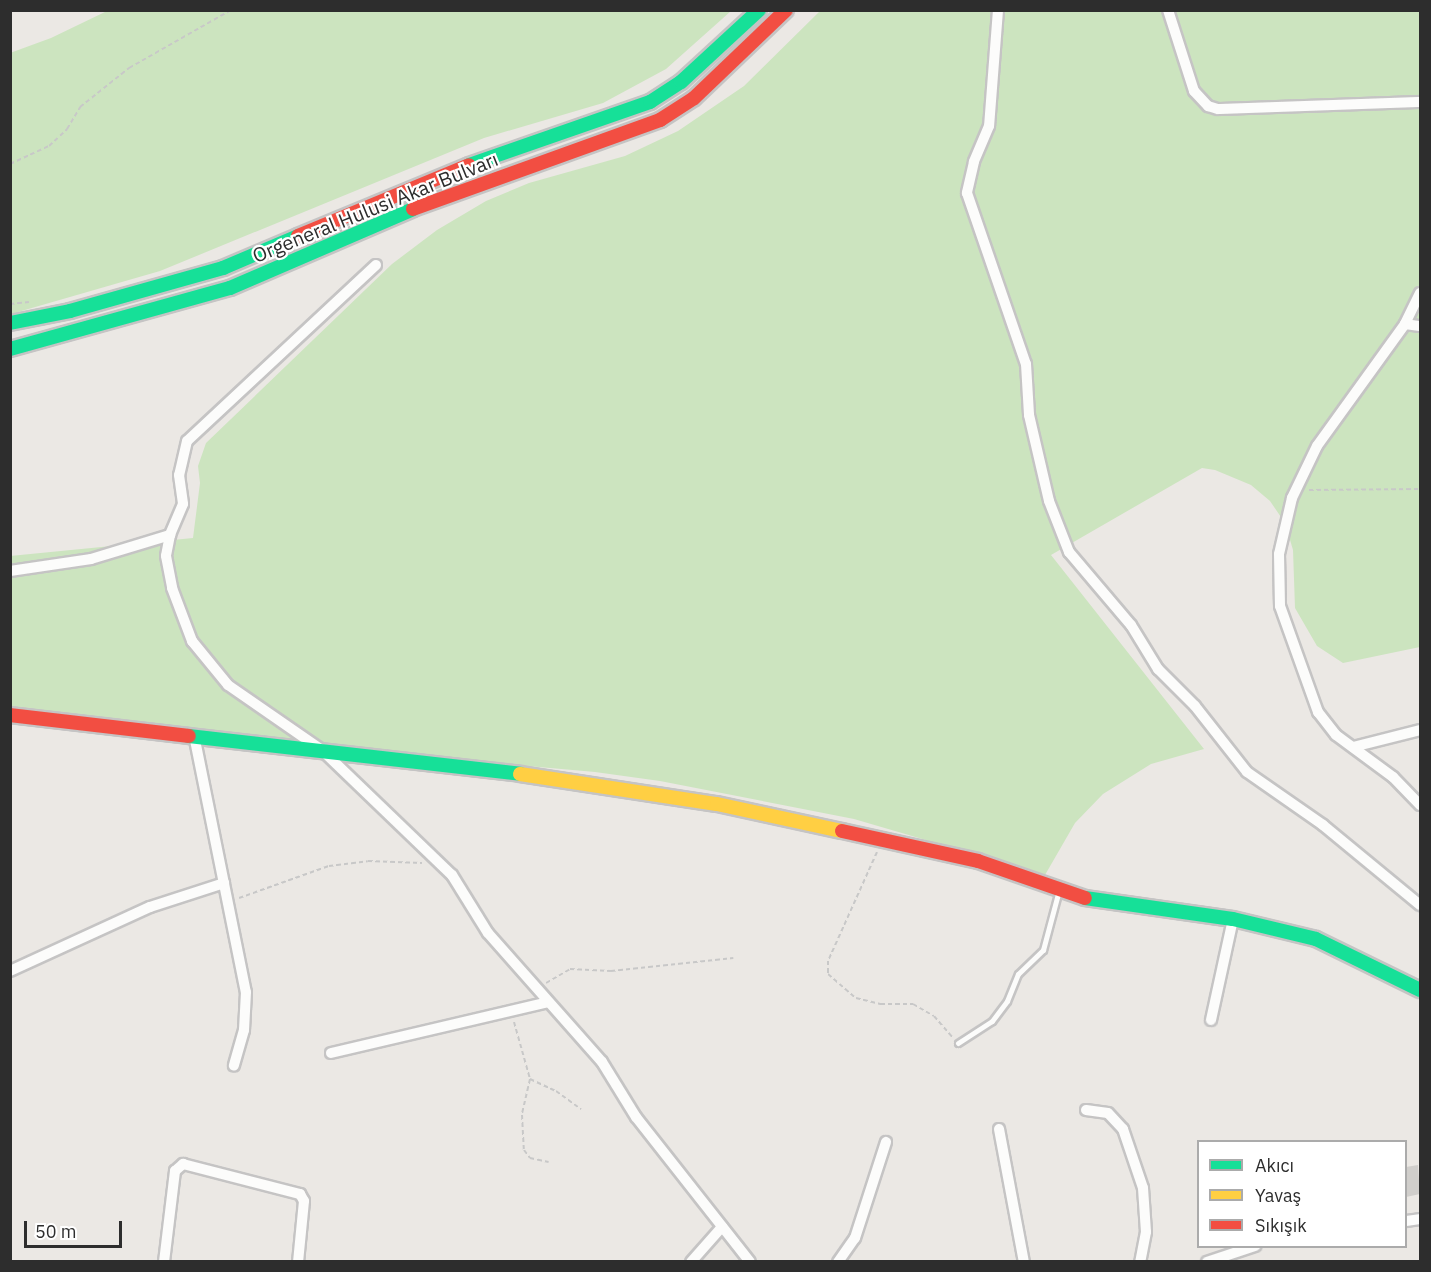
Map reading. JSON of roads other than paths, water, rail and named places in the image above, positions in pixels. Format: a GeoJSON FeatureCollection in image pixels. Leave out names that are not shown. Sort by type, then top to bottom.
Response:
{"type":"FeatureCollection","features":[{"type":"Feature","properties":{"kind":"main road","name":"Orgeneral Hulusi Akar Bulvarı"},"geometry":{"type":"LineString","coordinates":[[10,323],[70,311],[223,268],[451,171],[651,102],[681,82],[759,10]]}},
{"type":"Feature","properties":{"kind":"main road","name":"Orgeneral Hulusi Akar Bulvarı"},"geometry":{"type":"LineString","coordinates":[[10,349],[230,288],[458,190],[660,120],[694,98],[786,10]]}},
{"type":"Feature","properties":{"kind":"main road"},"geometry":{"type":"LineString","coordinates":[[10,715],[586,782],[717,804],[884,838],[978,861],[1093,901],[1233,919],[1316,939],[1420,990]]}},
{"type":"Feature","properties":{"kind":"street"},"geometry":{"type":"LineString","coordinates":[[998,10],[989,126],[974,162],[967,193],[1026,364],[1029,415],[1049,501],[1069,552],[1131,625],[1158,669],[1195,706],[1247,772],[1323,825],[1420,904]]}},
{"type":"Feature","properties":{"kind":"street"},"geometry":{"type":"LineString","coordinates":[[1168,10],[1194,91],[1208,106],[1218,109],[1420,102]]}},
{"type":"Feature","properties":{"kind":"street"},"geometry":{"type":"LineString","coordinates":[[376,265],[187,441],[178,475],[183,504],[170,534],[166,556],[172,588],[192,641],[228,685],[322,750],[442,867],[488,933],[602,1062],[636,1117],[750,1262]]}},
{"type":"Feature","properties":{"kind":"street"},"geometry":{"type":"LineString","coordinates":[[1420,293],[1405,324],[1317,446],[1296,490],[1279,554],[1280,606],[1318,712],[1336,735],[1393,777],[1420,805]]}},
{"type":"Feature","properties":{"kind":"street"},"geometry":{"type":"LineString","coordinates":[[1405,324],[1420,326]]}},
{"type":"Feature","properties":{"kind":"street"},"geometry":{"type":"LineString","coordinates":[[10,571],[91,559],[170,534]]}},
{"type":"Feature","properties":{"kind":"street"},"geometry":{"type":"LineString","coordinates":[[1353,747],[1420,730]]}},
{"type":"Feature","properties":{"kind":"street"},"geometry":{"type":"LineString","coordinates":[[194,735],[246,992],[244,1030],[234,1066]]}},
{"type":"Feature","properties":{"kind":"street"},"geometry":{"type":"LineString","coordinates":[[10,971],[150,907],[224,883]]}},
{"type":"Feature","properties":{"kind":"street"},"geometry":{"type":"LineString","coordinates":[[1211,1020],[1233,919]]}},
{"type":"Feature","properties":{"kind":"street"},"geometry":{"type":"LineString","coordinates":[[331,1053],[548,1002]]}},
{"type":"Feature","properties":{"kind":"street"},"geometry":{"type":"LineString","coordinates":[[1086,1110],[1108,1113],[1123,1129],[1143,1188],[1146,1232],[1140,1262]]}},
{"type":"Feature","properties":{"kind":"street"},"geometry":{"type":"LineString","coordinates":[[999,1129],[1024,1262]]}},
{"type":"Feature","properties":{"kind":"street"},"geometry":{"type":"LineString","coordinates":[[838,1262],[855,1238],[886,1142]]}},
{"type":"Feature","properties":{"kind":"street"},"geometry":{"type":"LineString","coordinates":[[164,1262],[175,1171],[183,1164],[300,1194],[304,1200],[298,1262]]}},
{"type":"Feature","properties":{"kind":"street"},"geometry":{"type":"LineString","coordinates":[[691,1262],[722,1227]]}},
{"type":"Feature","properties":{"kind":"street"},"geometry":{"type":"LineString","coordinates":[[1207,1262],[1249,1248]]}},
{"type":"Feature","properties":{"kind":"lane"},"geometry":{"type":"LineString","coordinates":[[958,1043],[992,1021],[1007,1001],[1018,974],[1043,950],[1059,889]]}}]}
